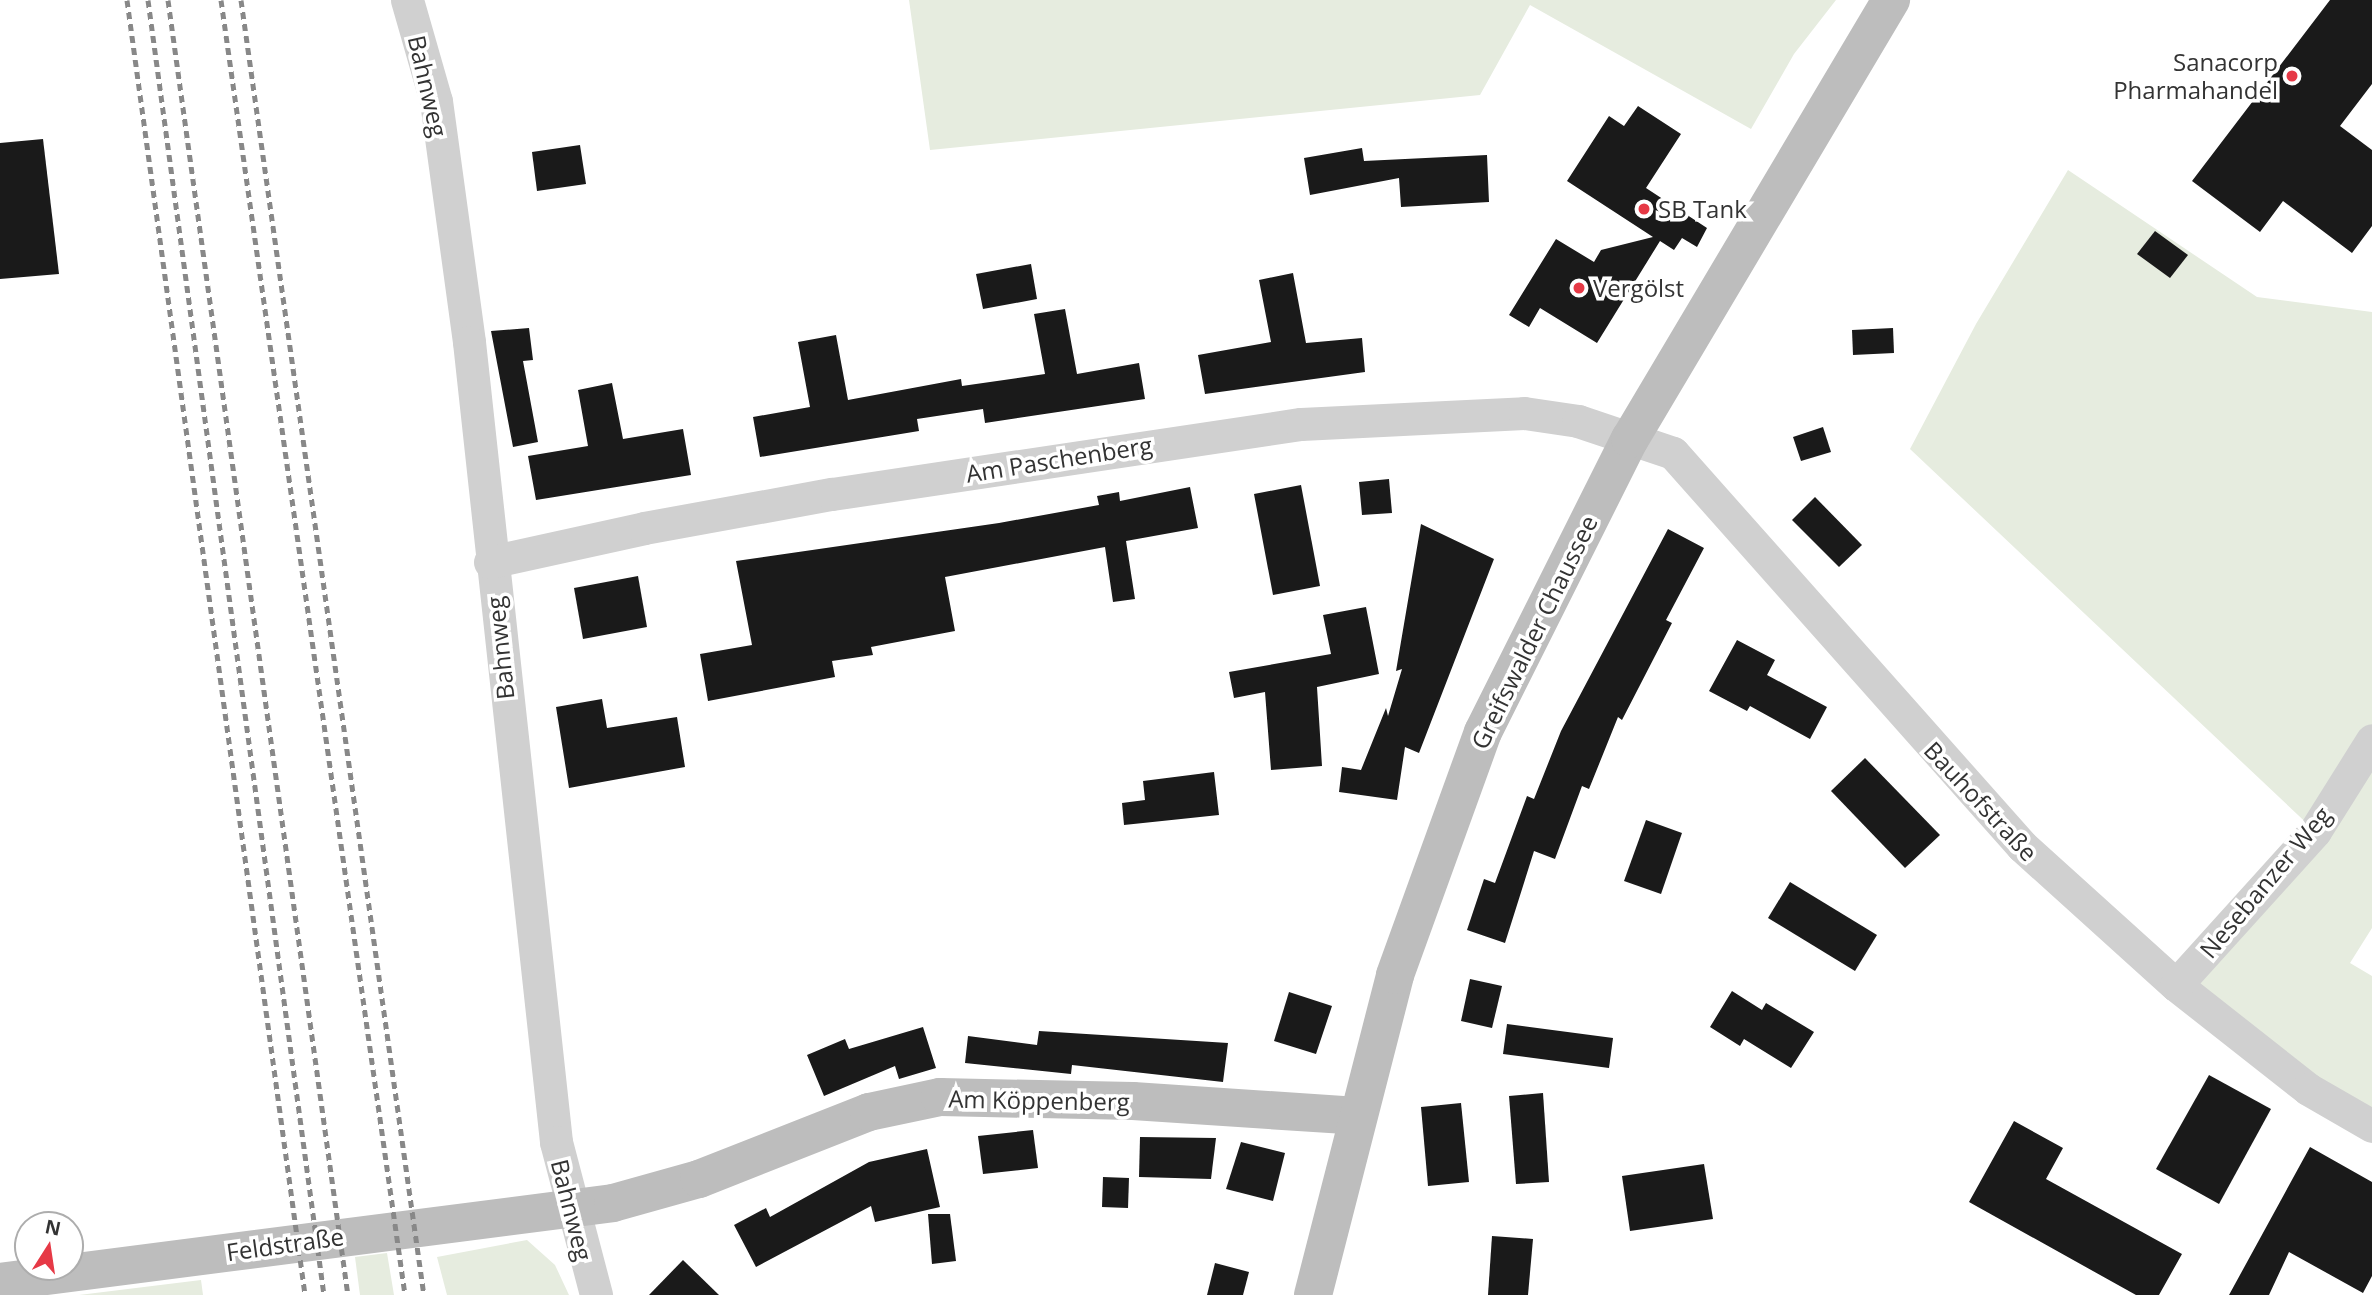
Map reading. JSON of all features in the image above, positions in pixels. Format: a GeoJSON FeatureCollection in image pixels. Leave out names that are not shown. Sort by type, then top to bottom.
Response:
{"type":"FeatureCollection","features":[{"type":"Feature","properties":{"kind":"main road","name":"Greifswalder Chaussee"},"geometry":{"type":"LineString","coordinates":[[1312,1295],[1343,1114],[1483,732],[1630,439],[1796,155],[1893,8]]}},
{"type":"Feature","properties":{"kind":"main road","name":"Am Köppenberg"},"geometry":{"type":"LineString","coordinates":[[570,1207],[657,1192],[869,1112],[940,1097],[1343,1114]]}},
{"type":"Feature","properties":{"kind":"main road","name":"Feldstraße"},"geometry":{"type":"LineString","coordinates":[[0,1282],[570,1207]]}},
{"type":"Feature","properties":{"kind":"street","name":"Bahnweg"},"geometry":{"type":"LineString","coordinates":[[407,0],[436,101],[468,342],[490,562],[556,1143],[570,1207],[596,1295]]}},
{"type":"Feature","properties":{"kind":"street","name":"Am Paschenberg"},"geometry":{"type":"LineString","coordinates":[[490,562],[644,528],[832,494],[1301,424],[1524,413],[1578,421],[1630,439]]}},
{"type":"Feature","properties":{"kind":"street","name":"Bauhofstraße"},"geometry":{"type":"LineString","coordinates":[[1630,439],[1673,453],[2022,846],[2176,985],[2308,1089],[2372,1126]]}},
{"type":"Feature","properties":{"kind":"street","name":"Nesebanzer Weg"},"geometry":{"type":"LineString","coordinates":[[2176,985],[2315,831],[2372,740]]}},
{"type":"Feature","properties":{"kind":"shaded area"},"geometry":{"type":"Polygon","coordinates":[[[909,0],[1836,0],[1794,54],[1751,129],[1530,5],[1480,95],[930,150],[909,0]]]}},
{"type":"Feature","properties":{"kind":"shaded area"},"geometry":{"type":"Polygon","coordinates":[[[2068,170],[2257,297],[2372,312],[2372,928],[2350,963],[2372,976],[2372,1126],[2176,985],[2315,831],[1910,449],[1976,324],[2068,170]]]}},
{"type":"Feature","properties":{"kind":"shaded area"},"geometry":{"type":"Polygon","coordinates":[[[527,1240],[555,1265],[569,1295],[447,1295],[437,1257],[527,1240]]]}},
{"type":"Feature","properties":{"kind":"shaded area"},"geometry":{"type":"Polygon","coordinates":[[[387,1253],[394,1295],[360,1295],[355,1257],[387,1253]]]}},
{"type":"Feature","properties":{"kind":"shaded area"},"geometry":{"type":"Polygon","coordinates":[[[201,1280],[203,1295],[79,1295],[201,1280]]]}},
{"type":"Feature","properties":{"kind":"building"},"geometry":{"type":"Polygon","coordinates":[[[2330,0],[2372,0],[2372,84],[2340,126],[2372,150],[2372,226],[2352,253],[2283,201],[2260,232],[2192,181],[2330,0]]]}},
{"type":"Feature","properties":{"kind":"building"},"geometry":{"type":"Polygon","coordinates":[[[1638,106],[1681,134],[1646,188],[1707,228],[1697,247],[1682,238],[1674,250],[1660,241],[1597,343],[1540,308],[1529,327],[1509,315],[1556,239],[1594,262],[1601,250],[1653,237],[1567,181],[1609,116],[1624,126],[1638,106]]]}},
{"type":"Feature","properties":{"kind":"building"},"geometry":{"type":"Polygon","coordinates":[[[43,139],[59,274],[0,279],[0,143],[43,139]]]}},
{"type":"Feature","properties":{"kind":"building"},"geometry":{"type":"Polygon","coordinates":[[[580,145],[586,184],[537,191],[532,152],[580,145]]]}},
{"type":"Feature","properties":{"kind":"building"},"geometry":{"type":"Polygon","coordinates":[[[1362,148],[1364,161],[1487,155],[1489,202],[1401,207],[1399,178],[1310,195],[1304,158],[1362,148]]]}},
{"type":"Feature","properties":{"kind":"building"},"geometry":{"type":"Polygon","coordinates":[[[2155,231],[2188,255],[2170,278],[2137,254],[2155,231]]]}},
{"type":"Feature","properties":{"kind":"building"},"geometry":{"type":"Polygon","coordinates":[[[1031,264],[1037,299],[983,309],[976,274],[1031,264]]]}},
{"type":"Feature","properties":{"kind":"building"},"geometry":{"type":"Polygon","coordinates":[[[1293,273],[1306,343],[1362,338],[1365,372],[1205,394],[1198,355],[1271,342],[1259,280],[1293,273]]]}},
{"type":"Feature","properties":{"kind":"building"},"geometry":{"type":"Polygon","coordinates":[[[1065,309],[1077,374],[1139,363],[1145,399],[985,423],[983,409],[917,419],[919,431],[760,457],[753,417],[810,407],[798,342],[836,335],[848,400],[961,379],[962,386],[1045,374],[1034,314],[1065,309]]]}},
{"type":"Feature","properties":{"kind":"building"},"geometry":{"type":"Polygon","coordinates":[[[529,328],[533,360],[523,361],[538,442],[513,447],[491,331],[529,328]]]}},
{"type":"Feature","properties":{"kind":"building"},"geometry":{"type":"Polygon","coordinates":[[[1893,328],[1894,353],[1853,355],[1852,330],[1893,328]]]}},
{"type":"Feature","properties":{"kind":"building"},"geometry":{"type":"Polygon","coordinates":[[[612,383],[623,439],[683,429],[691,475],[536,500],[528,456],[588,446],[578,390],[612,383]]]}},
{"type":"Feature","properties":{"kind":"building"},"geometry":{"type":"Polygon","coordinates":[[[1823,427],[1831,452],[1801,461],[1793,437],[1823,427]]]}},
{"type":"Feature","properties":{"kind":"building"},"geometry":{"type":"Polygon","coordinates":[[[1389,479],[1392,513],[1362,515],[1359,482],[1389,479]]]}},
{"type":"Feature","properties":{"kind":"building"},"geometry":{"type":"Polygon","coordinates":[[[1301,485],[1320,586],[1273,595],[1254,494],[1301,485]]]}},
{"type":"Feature","properties":{"kind":"building"},"geometry":{"type":"Polygon","coordinates":[[[1190,487],[1198,528],[1126,541],[1135,599],[1113,602],[1105,547],[945,577],[955,631],[871,647],[873,655],[832,661],[835,677],[708,701],[700,654],[752,645],[736,561],[999,523],[1099,505],[1097,496],[1119,492],[1120,501],[1190,487]]]}},
{"type":"Feature","properties":{"kind":"building"},"geometry":{"type":"Polygon","coordinates":[[[1815,497],[1862,545],[1839,567],[1792,520],[1815,497]]]}},
{"type":"Feature","properties":{"kind":"building"},"geometry":{"type":"Polygon","coordinates":[[[1421,524],[1494,559],[1419,753],[1405,747],[1397,800],[1339,792],[1342,767],[1361,770],[1386,708],[1388,716],[1402,669],[1396,671],[1421,524]]]}},
{"type":"Feature","properties":{"kind":"building"},"geometry":{"type":"Polygon","coordinates":[[[1668,529],[1704,548],[1666,620],[1672,623],[1622,720],[1618,717],[1589,789],[1582,786],[1555,859],[1534,851],[1505,943],[1467,930],[1484,879],[1495,883],[1527,796],[1534,799],[1561,731],[1668,529]]]}},
{"type":"Feature","properties":{"kind":"building"},"geometry":{"type":"Polygon","coordinates":[[[638,576],[647,627],[583,639],[574,588],[638,576]]]}},
{"type":"Feature","properties":{"kind":"building"},"geometry":{"type":"Polygon","coordinates":[[[1366,607],[1379,674],[1317,687],[1322,766],[1271,770],[1265,692],[1234,698],[1229,672],[1331,654],[1323,615],[1366,607]]]}},
{"type":"Feature","properties":{"kind":"building"},"geometry":{"type":"Polygon","coordinates":[[[1737,640],[1775,660],[1767,675],[1827,707],[1810,739],[1750,706],[1747,711],[1709,691],[1737,640]]]}},
{"type":"Feature","properties":{"kind":"building"},"geometry":{"type":"Polygon","coordinates":[[[602,699],[607,728],[677,717],[685,767],[569,788],[556,707],[602,699]]]}},
{"type":"Feature","properties":{"kind":"building"},"geometry":{"type":"Polygon","coordinates":[[[1865,758],[1940,835],[1905,868],[1831,791],[1865,758]]]}},
{"type":"Feature","properties":{"kind":"building"},"geometry":{"type":"Polygon","coordinates":[[[1214,772],[1219,815],[1124,825],[1122,803],[1145,800],[1143,781],[1214,772]]]}},
{"type":"Feature","properties":{"kind":"building"},"geometry":{"type":"Polygon","coordinates":[[[1646,820],[1682,833],[1661,894],[1624,881],[1646,820]]]}},
{"type":"Feature","properties":{"kind":"building"},"geometry":{"type":"Polygon","coordinates":[[[1790,882],[1877,935],[1855,971],[1768,918],[1790,882]]]}},
{"type":"Feature","properties":{"kind":"building"},"geometry":{"type":"Polygon","coordinates":[[[1470,979],[1502,986],[1492,1028],[1461,1021],[1470,979]]]}},
{"type":"Feature","properties":{"kind":"building"},"geometry":{"type":"Polygon","coordinates":[[[1732,991],[1762,1010],[1766,1003],[1814,1032],[1791,1068],[1744,1039],[1740,1046],[1710,1027],[1732,991]]]}},
{"type":"Feature","properties":{"kind":"building"},"geometry":{"type":"Polygon","coordinates":[[[1289,992],[1332,1006],[1316,1054],[1274,1041],[1289,992]]]}},
{"type":"Feature","properties":{"kind":"building"},"geometry":{"type":"Polygon","coordinates":[[[1507,1024],[1613,1038],[1609,1068],[1503,1054],[1507,1024]]]}},
{"type":"Feature","properties":{"kind":"building"},"geometry":{"type":"Polygon","coordinates":[[[923,1027],[936,1068],[899,1079],[895,1066],[824,1096],[807,1055],[845,1039],[849,1049],[923,1027]]]}},
{"type":"Feature","properties":{"kind":"building"},"geometry":{"type":"Polygon","coordinates":[[[1039,1031],[1228,1043],[1223,1082],[1072,1065],[1071,1074],[965,1063],[968,1036],[1037,1045],[1039,1031]]]}},
{"type":"Feature","properties":{"kind":"building"},"geometry":{"type":"Polygon","coordinates":[[[2209,1075],[2271,1109],[2219,1204],[2156,1169],[2209,1075]]]}},
{"type":"Feature","properties":{"kind":"building"},"geometry":{"type":"Polygon","coordinates":[[[1543,1093],[1549,1182],[1516,1184],[1509,1096],[1543,1093]]]}},
{"type":"Feature","properties":{"kind":"building"},"geometry":{"type":"Polygon","coordinates":[[[1461,1103],[1469,1182],[1428,1186],[1421,1107],[1461,1103]]]}},
{"type":"Feature","properties":{"kind":"building"},"geometry":{"type":"Polygon","coordinates":[[[2014,1121],[2063,1148],[2046,1179],[2182,1254],[2159,1295],[2136,1295],[1969,1202],[2014,1121]]]}},
{"type":"Feature","properties":{"kind":"building"},"geometry":{"type":"Polygon","coordinates":[[[1033,1130],[1038,1168],[983,1174],[978,1136],[1033,1130]]]}},
{"type":"Feature","properties":{"kind":"building"},"geometry":{"type":"Polygon","coordinates":[[[1140,1137],[1216,1138],[1211,1179],[1139,1177],[1140,1137]]]}},
{"type":"Feature","properties":{"kind":"building"},"geometry":{"type":"Polygon","coordinates":[[[1241,1142],[1285,1153],[1273,1201],[1226,1189],[1241,1142]]]}},
{"type":"Feature","properties":{"kind":"building"},"geometry":{"type":"Polygon","coordinates":[[[2310,1147],[2372,1182],[2372,1276],[2363,1293],[2289,1252],[2269,1295],[2229,1295],[2310,1147]]]}},
{"type":"Feature","properties":{"kind":"building"},"geometry":{"type":"Polygon","coordinates":[[[927,1149],[940,1207],[875,1222],[871,1206],[756,1267],[734,1225],[766,1208],[770,1217],[869,1162],[927,1149]]]}},
{"type":"Feature","properties":{"kind":"building"},"geometry":{"type":"Polygon","coordinates":[[[1704,1164],[1713,1219],[1630,1231],[1622,1176],[1704,1164]]]}},
{"type":"Feature","properties":{"kind":"building"},"geometry":{"type":"Polygon","coordinates":[[[1103,1177],[1129,1178],[1128,1208],[1102,1207],[1103,1177]]]}},
{"type":"Feature","properties":{"kind":"building"},"geometry":{"type":"Polygon","coordinates":[[[928,1214],[950,1214],[956,1261],[932,1264],[928,1214]]]}},
{"type":"Feature","properties":{"kind":"building"},"geometry":{"type":"Polygon","coordinates":[[[1492,1236],[1533,1239],[1528,1295],[1488,1295],[1492,1236]]]}},
{"type":"Feature","properties":{"kind":"building"},"geometry":{"type":"Polygon","coordinates":[[[683,1260],[719,1295],[649,1295],[683,1260]]]}},
{"type":"Feature","properties":{"kind":"building"},"geometry":{"type":"Polygon","coordinates":[[[1215,1263],[1249,1272],[1243,1295],[1207,1295],[1215,1263]]]}},
{"type":"Feature","properties":{"kind":"railway"},"geometry":{"type":"LineString","coordinates":[[127,0],[305,1295]]}},
{"type":"Feature","properties":{"kind":"railway"},"geometry":{"type":"LineString","coordinates":[[148,0],[324,1295]]}},
{"type":"Feature","properties":{"kind":"railway"},"geometry":{"type":"LineString","coordinates":[[168,0],[348,1295]]}},
{"type":"Feature","properties":{"kind":"railway"},"geometry":{"type":"LineString","coordinates":[[221,0],[405,1295]]}},
{"type":"Feature","properties":{"kind":"railway"},"geometry":{"type":"LineString","coordinates":[[241,0],[424,1295]]}},
{"type":"Feature","properties":{"kind":"place","name":"Sanacorp Pharmahandel"},"geometry":{"type":"Point","coordinates":[2292,76]}},
{"type":"Feature","properties":{"kind":"place","name":"SB Tank"},"geometry":{"type":"Point","coordinates":[1644,209]}},
{"type":"Feature","properties":{"kind":"place","name":"Vergölst"},"geometry":{"type":"Point","coordinates":[1579,288]}}]}
